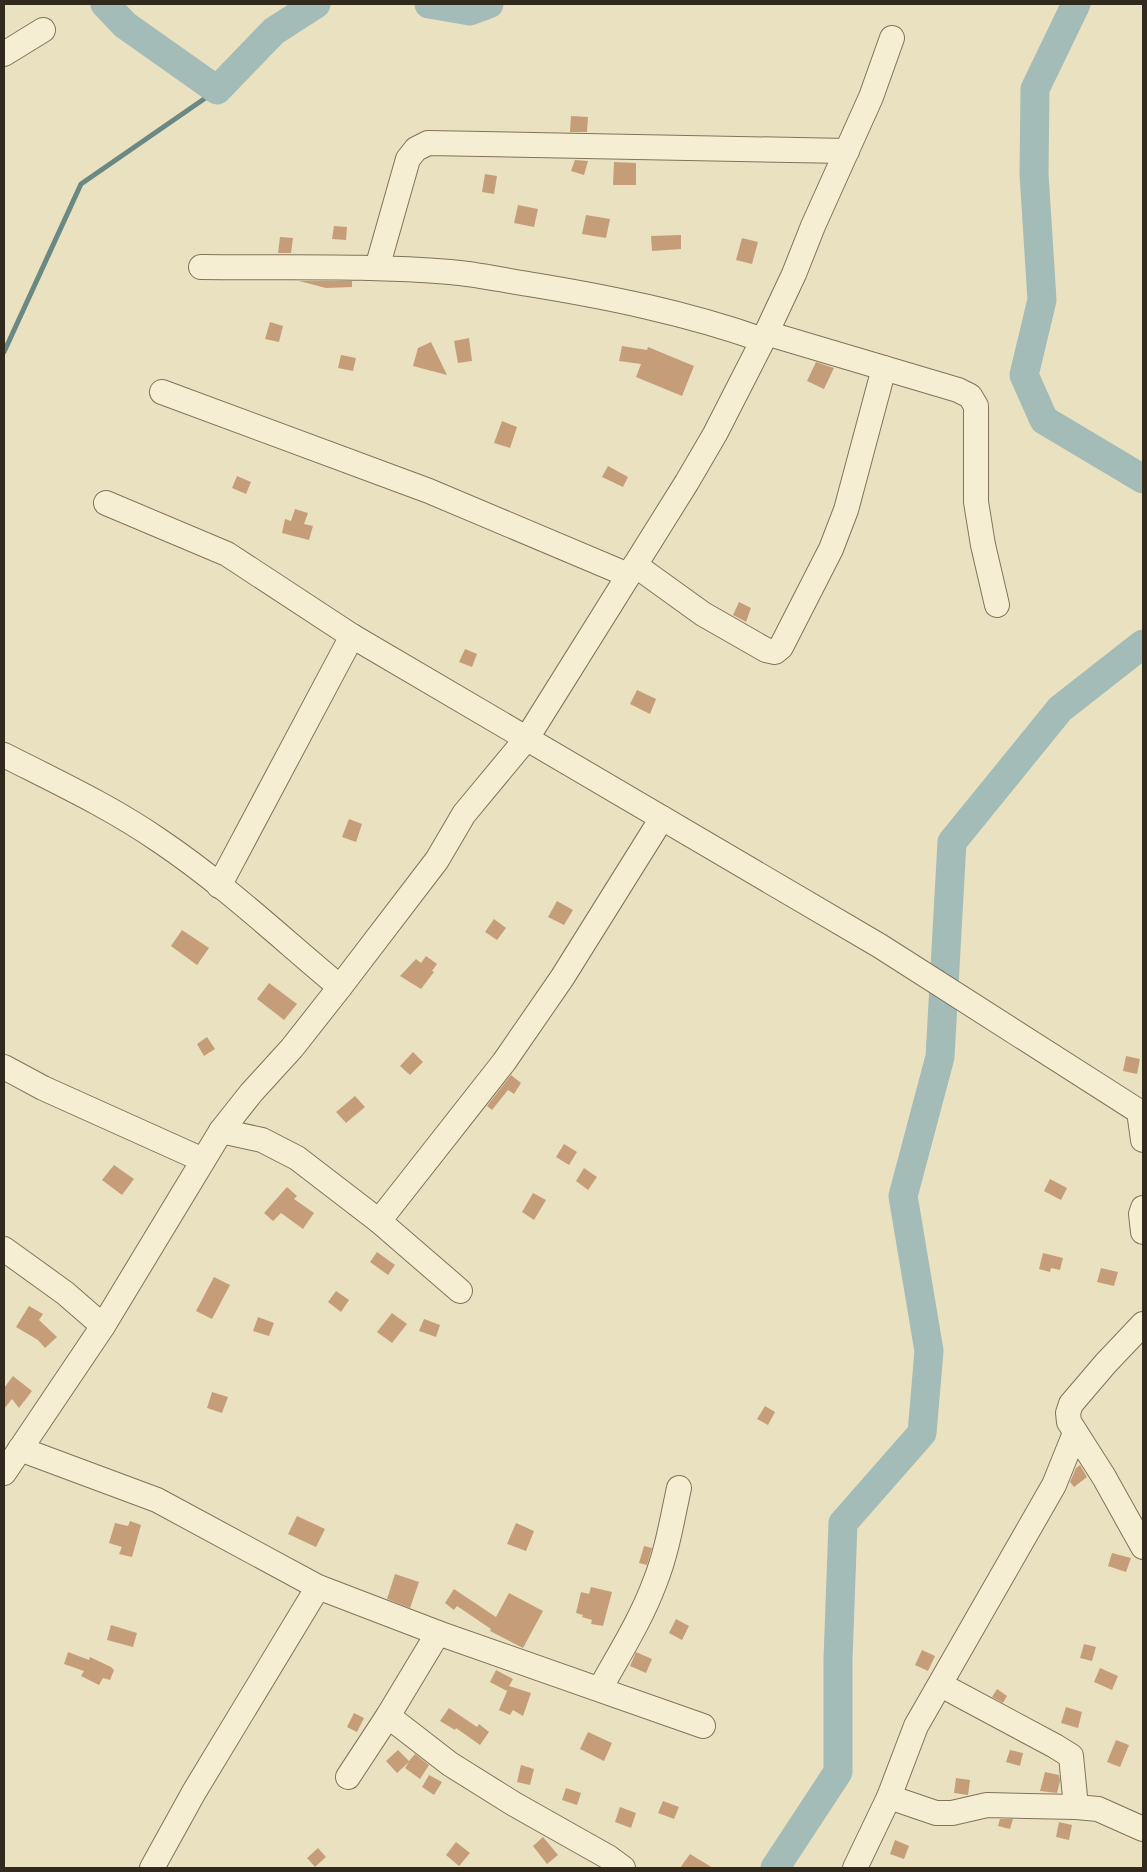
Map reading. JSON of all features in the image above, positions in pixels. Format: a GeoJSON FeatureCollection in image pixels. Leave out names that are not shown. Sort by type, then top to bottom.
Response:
{"type":"FeatureCollection","features":[{"type":"Feature","properties":{"kind":"street"},"geometry":{"type":"LineString","coordinates":[[4,54],[43,30]]}},
{"type":"Feature","properties":{"kind":"street"},"geometry":{"type":"LineString","coordinates":[[703,1726],[438,1633],[318,1587],[157,1500],[10,1459],[103,1326],[221,1131],[251,1093],[292,1048],[340,987],[437,860],[464,814],[527,738],[688,482],[765,336],[794,274],[870,97],[892,38]]}},
{"type":"Feature","properties":{"kind":"street"},"geometry":{"type":"LineString","coordinates":[[378,268],[408,159],[416,150],[428,142],[847,151]]}},
{"type":"Feature","properties":{"kind":"street"},"geometry":{"type":"LineString","coordinates":[[201,267],[378,268],[452,272],[568,291],[670,312],[884,368],[958,390],[970,396],[976,406],[976,502],[983,545],[997,605]]}},
{"type":"Feature","properties":{"kind":"street"},"geometry":{"type":"LineString","coordinates":[[162,392],[430,491],[632,570],[703,614],[766,650],[774,652],[781,647],[831,549],[846,510],[884,368]]}},
{"type":"Feature","properties":{"kind":"street"},"geometry":{"type":"LineString","coordinates":[[106,503],[227,554],[352,636],[880,946],[1141,1112],[1143,1140]]}},
{"type":"Feature","properties":{"kind":"street"},"geometry":{"type":"LineString","coordinates":[[219,886],[352,636]]}},
{"type":"Feature","properties":{"kind":"street"},"geometry":{"type":"LineString","coordinates":[[4,755],[110,809],[161,841],[219,886],[340,987]]}},
{"type":"Feature","properties":{"kind":"street"},"geometry":{"type":"LineString","coordinates":[[379,1221],[509,1054],[562,978],[662,818]]}},
{"type":"Feature","properties":{"kind":"street"},"geometry":{"type":"LineString","coordinates":[[4,1068],[43,1088],[203,1160]]}},
{"type":"Feature","properties":{"kind":"street"},"geometry":{"type":"LineString","coordinates":[[221,1131],[262,1140],[297,1158],[379,1221],[460,1291]]}},
{"type":"Feature","properties":{"kind":"street"},"geometry":{"type":"LineString","coordinates":[[1143,1208],[1141,1214],[1143,1232]]}},
{"type":"Feature","properties":{"kind":"street"},"geometry":{"type":"LineString","coordinates":[[4,1249],[65,1293],[103,1326]]}},
{"type":"Feature","properties":{"kind":"street"},"geometry":{"type":"LineString","coordinates":[[1143,1324],[1071,1404],[1068,1413],[1069,1422],[1075,1433],[1104,1477],[1143,1547]]}},
{"type":"Feature","properties":{"kind":"street"},"geometry":{"type":"LineString","coordinates":[[855,1868],[889,1797],[916,1726],[1054,1485],[1075,1433]]}},
{"type":"Feature","properties":{"kind":"street"},"geometry":{"type":"LineString","coordinates":[[600,1689],[644,1610],[656,1582],[679,1488]]}},
{"type":"Feature","properties":{"kind":"street"},"geometry":{"type":"LineString","coordinates":[[152,1868],[194,1792],[318,1587]]}},
{"type":"Feature","properties":{"kind":"street"},"geometry":{"type":"LineString","coordinates":[[348,1778],[438,1633]]}},
{"type":"Feature","properties":{"kind":"street"},"geometry":{"type":"LineString","coordinates":[[941,1685],[1055,1746],[1070,1756],[1076,1807]]}},
{"type":"Feature","properties":{"kind":"street"},"geometry":{"type":"LineString","coordinates":[[388,1716],[450,1764],[514,1804],[608,1857],[623,1868]]}},
{"type":"Feature","properties":{"kind":"street"},"geometry":{"type":"LineString","coordinates":[[889,1797],[943,1814],[987,1805],[1098,1809],[1143,1829]]}},
{"type":"Feature","properties":{"kind":"building"},"geometry":{"type":"Polygon","coordinates":[[[571,116],[588,117],[587,132],[570,132],[571,116]]]}},
{"type":"Feature","properties":{"kind":"building"},"geometry":{"type":"Polygon","coordinates":[[[575,160],[588,161],[584,175],[571,171],[575,160]]]}},
{"type":"Feature","properties":{"kind":"building"},"geometry":{"type":"Polygon","coordinates":[[[614,162],[636,163],[636,185],[613,185],[614,162]]]}},
{"type":"Feature","properties":{"kind":"building"},"geometry":{"type":"Polygon","coordinates":[[[485,174],[497,176],[494,194],[482,192],[485,174]]]}},
{"type":"Feature","properties":{"kind":"building"},"geometry":{"type":"Polygon","coordinates":[[[518,205],[538,209],[534,227],[514,223],[518,205]]]}},
{"type":"Feature","properties":{"kind":"building"},"geometry":{"type":"Polygon","coordinates":[[[586,215],[610,219],[606,238],[582,234],[586,215]]]}},
{"type":"Feature","properties":{"kind":"building"},"geometry":{"type":"Polygon","coordinates":[[[334,226],[347,227],[346,240],[332,239],[334,226]]]}},
{"type":"Feature","properties":{"kind":"building"},"geometry":{"type":"Polygon","coordinates":[[[681,235],[681,249],[652,251],[651,236],[681,235]]]}},
{"type":"Feature","properties":{"kind":"building"},"geometry":{"type":"Polygon","coordinates":[[[280,237],[293,238],[291,253],[278,253],[280,237]]]}},
{"type":"Feature","properties":{"kind":"building"},"geometry":{"type":"Polygon","coordinates":[[[742,238],[758,242],[752,264],[736,260],[742,238]]]}},
{"type":"Feature","properties":{"kind":"building"},"geometry":{"type":"Polygon","coordinates":[[[299,281],[352,281],[352,287],[326,288],[299,281]]]}},
{"type":"Feature","properties":{"kind":"building"},"geometry":{"type":"Polygon","coordinates":[[[270,322],[283,326],[279,342],[265,339],[270,322]]]}},
{"type":"Feature","properties":{"kind":"building"},"geometry":{"type":"Polygon","coordinates":[[[469,338],[472,361],[458,363],[454,341],[469,338]]]}},
{"type":"Feature","properties":{"kind":"building"},"geometry":{"type":"Polygon","coordinates":[[[431,342],[447,375],[413,366],[418,348],[431,342]]]}},
{"type":"Feature","properties":{"kind":"building"},"geometry":{"type":"Polygon","coordinates":[[[622,346],[647,350],[648,347],[694,366],[682,396],[636,377],[641,364],[619,361],[622,346]]]}},
{"type":"Feature","properties":{"kind":"building"},"geometry":{"type":"Polygon","coordinates":[[[341,355],[356,358],[353,371],[338,368],[341,355]]]}},
{"type":"Feature","properties":{"kind":"building"},"geometry":{"type":"Polygon","coordinates":[[[816,362],[834,368],[824,389],[807,381],[816,362]]]}},
{"type":"Feature","properties":{"kind":"building"},"geometry":{"type":"Polygon","coordinates":[[[502,421],[517,427],[510,448],[494,443],[502,421]]]}},
{"type":"Feature","properties":{"kind":"building"},"geometry":{"type":"Polygon","coordinates":[[[608,466],[628,477],[623,487],[602,477],[608,466]]]}},
{"type":"Feature","properties":{"kind":"building"},"geometry":{"type":"Polygon","coordinates":[[[237,476],[251,482],[246,494],[232,488],[237,476]]]}},
{"type":"Feature","properties":{"kind":"building"},"geometry":{"type":"Polygon","coordinates":[[[295,509],[308,513],[304,524],[313,526],[309,540],[282,533],[285,519],[291,521],[295,509]]]}},
{"type":"Feature","properties":{"kind":"building"},"geometry":{"type":"Polygon","coordinates":[[[739,602],[751,608],[746,622],[733,615],[739,602]]]}},
{"type":"Feature","properties":{"kind":"building"},"geometry":{"type":"Polygon","coordinates":[[[465,649],[477,654],[472,667],[459,662],[465,649]]]}},
{"type":"Feature","properties":{"kind":"building"},"geometry":{"type":"Polygon","coordinates":[[[637,690],[656,699],[650,714],[630,704],[637,690]]]}},
{"type":"Feature","properties":{"kind":"building"},"geometry":{"type":"Polygon","coordinates":[[[349,819],[362,824],[356,842],[342,837],[349,819]]]}},
{"type":"Feature","properties":{"kind":"building"},"geometry":{"type":"Polygon","coordinates":[[[557,901],[573,910],[564,925],[548,917],[557,901]]]}},
{"type":"Feature","properties":{"kind":"building"},"geometry":{"type":"Polygon","coordinates":[[[494,919],[506,928],[497,940],[485,932],[494,919]]]}},
{"type":"Feature","properties":{"kind":"building"},"geometry":{"type":"Polygon","coordinates":[[[182,930],[209,948],[197,965],[171,946],[182,930]]]}},
{"type":"Feature","properties":{"kind":"building"},"geometry":{"type":"Polygon","coordinates":[[[426,956],[437,964],[432,971],[434,972],[421,989],[400,976],[416,959],[421,963],[426,956]]]}},
{"type":"Feature","properties":{"kind":"building"},"geometry":{"type":"Polygon","coordinates":[[[269,983],[297,1004],[284,1020],[257,999],[269,983]]]}},
{"type":"Feature","properties":{"kind":"building"},"geometry":{"type":"Polygon","coordinates":[[[207,1037],[215,1049],[204,1056],[197,1044],[207,1037]]]}},
{"type":"Feature","properties":{"kind":"building"},"geometry":{"type":"Polygon","coordinates":[[[413,1052],[423,1062],[410,1075],[400,1066],[413,1052]]]}},
{"type":"Feature","properties":{"kind":"building"},"geometry":{"type":"Polygon","coordinates":[[[1126,1056],[1140,1059],[1137,1074],[1123,1071],[1126,1056]]]}},
{"type":"Feature","properties":{"kind":"building"},"geometry":{"type":"Polygon","coordinates":[[[511,1075],[521,1083],[514,1094],[508,1090],[492,1110],[487,1106],[511,1075]]]}},
{"type":"Feature","properties":{"kind":"building"},"geometry":{"type":"Polygon","coordinates":[[[355,1096],[365,1107],[346,1123],[336,1112],[355,1096]]]}},
{"type":"Feature","properties":{"kind":"building"},"geometry":{"type":"Polygon","coordinates":[[[564,1144],[577,1152],[569,1165],[556,1157],[564,1144]]]}},
{"type":"Feature","properties":{"kind":"building"},"geometry":{"type":"Polygon","coordinates":[[[114,1165],[134,1179],[122,1195],[102,1180],[114,1165]]]}},
{"type":"Feature","properties":{"kind":"building"},"geometry":{"type":"Polygon","coordinates":[[[584,1168],[597,1177],[588,1190],[576,1181],[584,1168]]]}},
{"type":"Feature","properties":{"kind":"building"},"geometry":{"type":"Polygon","coordinates":[[[1050,1179],[1067,1188],[1061,1200],[1044,1191],[1050,1179]]]}},
{"type":"Feature","properties":{"kind":"building"},"geometry":{"type":"Polygon","coordinates":[[[287,1187],[297,1196],[294,1199],[314,1213],[303,1229],[281,1213],[273,1221],[264,1213],[287,1187]]]}},
{"type":"Feature","properties":{"kind":"building"},"geometry":{"type":"Polygon","coordinates":[[[533,1193],[546,1200],[534,1220],[522,1212],[533,1193]]]}},
{"type":"Feature","properties":{"kind":"building"},"geometry":{"type":"Polygon","coordinates":[[[377,1252],[395,1265],[388,1275],[370,1262],[377,1252]]]}},
{"type":"Feature","properties":{"kind":"building"},"geometry":{"type":"Polygon","coordinates":[[[1043,1253],[1063,1258],[1060,1270],[1051,1268],[1050,1272],[1039,1269],[1043,1253]]]}},
{"type":"Feature","properties":{"kind":"building"},"geometry":{"type":"Polygon","coordinates":[[[1101,1268],[1118,1272],[1114,1286],[1097,1282],[1101,1268]]]}},
{"type":"Feature","properties":{"kind":"building"},"geometry":{"type":"Polygon","coordinates":[[[214,1277],[230,1285],[212,1319],[196,1311],[214,1277]]]}},
{"type":"Feature","properties":{"kind":"building"},"geometry":{"type":"Polygon","coordinates":[[[336,1291],[349,1300],[341,1312],[328,1302],[336,1291]]]}},
{"type":"Feature","properties":{"kind":"building"},"geometry":{"type":"Polygon","coordinates":[[[29,1306],[43,1314],[39,1320],[57,1337],[45,1348],[38,1340],[16,1327],[29,1306]]]}},
{"type":"Feature","properties":{"kind":"building"},"geometry":{"type":"Polygon","coordinates":[[[392,1313],[407,1324],[392,1343],[377,1332],[392,1313]]]}},
{"type":"Feature","properties":{"kind":"building"},"geometry":{"type":"Polygon","coordinates":[[[258,1317],[274,1323],[269,1336],[253,1331],[258,1317]]]}},
{"type":"Feature","properties":{"kind":"building"},"geometry":{"type":"Polygon","coordinates":[[[424,1319],[440,1325],[436,1337],[419,1331],[424,1319]]]}},
{"type":"Feature","properties":{"kind":"building"},"geometry":{"type":"Polygon","coordinates":[[[13,1376],[32,1391],[19,1408],[12,1399],[4,1409],[4,1388],[13,1376]]]}},
{"type":"Feature","properties":{"kind":"building"},"geometry":{"type":"Polygon","coordinates":[[[212,1392],[228,1397],[222,1413],[207,1408],[212,1392]]]}},
{"type":"Feature","properties":{"kind":"building"},"geometry":{"type":"Polygon","coordinates":[[[765,1406],[775,1412],[768,1425],[757,1419],[765,1406]]]}},
{"type":"Feature","properties":{"kind":"building"},"geometry":{"type":"Polygon","coordinates":[[[1080,1465],[1087,1477],[1074,1487],[1070,1482],[1076,1468],[1080,1465]]]}},
{"type":"Feature","properties":{"kind":"building"},"geometry":{"type":"Polygon","coordinates":[[[297,1516],[325,1529],[316,1547],[288,1534],[297,1516]]]}},
{"type":"Feature","properties":{"kind":"building"},"geometry":{"type":"Polygon","coordinates":[[[130,1521],[141,1525],[132,1557],[119,1554],[122,1547],[109,1543],[115,1523],[128,1526],[130,1521]]]}},
{"type":"Feature","properties":{"kind":"building"},"geometry":{"type":"Polygon","coordinates":[[[516,1523],[534,1531],[526,1551],[507,1544],[516,1523]]]}},
{"type":"Feature","properties":{"kind":"building"},"geometry":{"type":"Polygon","coordinates":[[[644,1546],[652,1548],[647,1565],[639,1563],[644,1546]]]}},
{"type":"Feature","properties":{"kind":"building"},"geometry":{"type":"Polygon","coordinates":[[[1112,1553],[1131,1558],[1126,1572],[1108,1566],[1112,1553]]]}},
{"type":"Feature","properties":{"kind":"building"},"geometry":{"type":"Polygon","coordinates":[[[395,1574],[419,1582],[410,1608],[387,1599],[395,1574]]]}},
{"type":"Feature","properties":{"kind":"building"},"geometry":{"type":"Polygon","coordinates":[[[591,1587],[612,1592],[603,1626],[591,1624],[592,1620],[576,1613],[581,1592],[589,1594],[591,1587]]]}},
{"type":"Feature","properties":{"kind":"building"},"geometry":{"type":"Polygon","coordinates":[[[454,1589],[496,1617],[509,1593],[543,1611],[523,1648],[490,1631],[491,1629],[457,1606],[454,1610],[445,1603],[454,1589]]]}},
{"type":"Feature","properties":{"kind":"building"},"geometry":{"type":"Polygon","coordinates":[[[676,1619],[689,1626],[682,1640],[669,1633],[676,1619]]]}},
{"type":"Feature","properties":{"kind":"building"},"geometry":{"type":"Polygon","coordinates":[[[111,1625],[137,1633],[133,1647],[107,1640],[111,1625]]]}},
{"type":"Feature","properties":{"kind":"building"},"geometry":{"type":"Polygon","coordinates":[[[1084,1644],[1096,1647],[1092,1661],[1080,1658],[1084,1644]]]}},
{"type":"Feature","properties":{"kind":"building"},"geometry":{"type":"Polygon","coordinates":[[[922,1650],[935,1656],[928,1671],[915,1665],[922,1650]]]}},
{"type":"Feature","properties":{"kind":"building"},"geometry":{"type":"Polygon","coordinates":[[[68,1652],[89,1660],[90,1657],[111,1667],[114,1670],[110,1680],[103,1678],[99,1685],[81,1676],[84,1671],[64,1664],[68,1652]]]}},
{"type":"Feature","properties":{"kind":"building"},"geometry":{"type":"Polygon","coordinates":[[[636,1652],[652,1659],[646,1673],[630,1666],[636,1652]]]}},
{"type":"Feature","properties":{"kind":"building"},"geometry":{"type":"Polygon","coordinates":[[[1100,1668],[1118,1676],[1112,1690],[1094,1682],[1100,1668]]]}},
{"type":"Feature","properties":{"kind":"building"},"geometry":{"type":"Polygon","coordinates":[[[496,1670],[513,1679],[509,1686],[531,1693],[523,1716],[513,1710],[510,1715],[499,1710],[508,1689],[507,1691],[490,1682],[496,1670]]]}},
{"type":"Feature","properties":{"kind":"building"},"geometry":{"type":"Polygon","coordinates":[[[997,1689],[1007,1696],[1003,1703],[992,1697],[997,1689]]]}},
{"type":"Feature","properties":{"kind":"building"},"geometry":{"type":"Polygon","coordinates":[[[1066,1707],[1082,1712],[1078,1728],[1061,1723],[1066,1707]]]}},
{"type":"Feature","properties":{"kind":"building"},"geometry":{"type":"Polygon","coordinates":[[[449,1708],[477,1727],[479,1724],[489,1732],[480,1745],[456,1728],[455,1730],[440,1721],[449,1708]]]}},
{"type":"Feature","properties":{"kind":"building"},"geometry":{"type":"Polygon","coordinates":[[[354,1713],[364,1718],[357,1732],[347,1727],[354,1713]]]}},
{"type":"Feature","properties":{"kind":"building"},"geometry":{"type":"Polygon","coordinates":[[[588,1732],[612,1743],[604,1761],[580,1749],[588,1732]]]}},
{"type":"Feature","properties":{"kind":"building"},"geometry":{"type":"Polygon","coordinates":[[[1116,1740],[1129,1745],[1120,1767],[1107,1762],[1116,1740]]]}},
{"type":"Feature","properties":{"kind":"building"},"geometry":{"type":"Polygon","coordinates":[[[398,1750],[409,1761],[415,1754],[429,1765],[420,1779],[405,1768],[409,1762],[397,1773],[386,1761],[398,1750]]]}},
{"type":"Feature","properties":{"kind":"building"},"geometry":{"type":"Polygon","coordinates":[[[1010,1750],[1023,1753],[1020,1766],[1006,1762],[1010,1750]]]}},
{"type":"Feature","properties":{"kind":"building"},"geometry":{"type":"Polygon","coordinates":[[[521,1765],[534,1769],[530,1785],[517,1782],[521,1765]]]}},
{"type":"Feature","properties":{"kind":"building"},"geometry":{"type":"Polygon","coordinates":[[[1045,1772],[1059,1775],[1060,1781],[1057,1793],[1040,1791],[1045,1772]]]}},
{"type":"Feature","properties":{"kind":"building"},"geometry":{"type":"Polygon","coordinates":[[[429,1775],[442,1782],[434,1795],[422,1787],[429,1775]]]}},
{"type":"Feature","properties":{"kind":"building"},"geometry":{"type":"Polygon","coordinates":[[[956,1778],[970,1780],[968,1795],[954,1793],[956,1778]]]}},
{"type":"Feature","properties":{"kind":"building"},"geometry":{"type":"Polygon","coordinates":[[[566,1788],[581,1793],[577,1805],[562,1800],[566,1788]]]}},
{"type":"Feature","properties":{"kind":"building"},"geometry":{"type":"Polygon","coordinates":[[[663,1801],[679,1807],[674,1819],[658,1813],[663,1801]]]}},
{"type":"Feature","properties":{"kind":"building"},"geometry":{"type":"Polygon","coordinates":[[[620,1807],[636,1813],[631,1828],[615,1822],[620,1807]]]}},
{"type":"Feature","properties":{"kind":"building"},"geometry":{"type":"Polygon","coordinates":[[[1000,1819],[1013,1819],[1010,1829],[998,1826],[1000,1819]]]}},
{"type":"Feature","properties":{"kind":"building"},"geometry":{"type":"Polygon","coordinates":[[[1059,1822],[1072,1825],[1069,1840],[1056,1837],[1059,1822]]]}},
{"type":"Feature","properties":{"kind":"building"},"geometry":{"type":"Polygon","coordinates":[[[543,1837],[558,1855],[547,1864],[533,1846],[543,1837]]]}},
{"type":"Feature","properties":{"kind":"building"},"geometry":{"type":"Polygon","coordinates":[[[895,1840],[909,1846],[904,1859],[890,1854],[895,1840]]]}},
{"type":"Feature","properties":{"kind":"building"},"geometry":{"type":"Polygon","coordinates":[[[456,1842],[470,1853],[459,1866],[446,1855],[456,1842]]]}},
{"type":"Feature","properties":{"kind":"building"},"geometry":{"type":"Polygon","coordinates":[[[318,1848],[326,1857],[315,1867],[307,1858],[318,1848]]]}},
{"type":"Feature","properties":{"kind":"building"},"geometry":{"type":"Polygon","coordinates":[[[690,1854],[713,1868],[680,1868],[690,1854]]]}},
{"type":"Feature","properties":{"kind":"waterway"},"geometry":{"type":"LineString","coordinates":[[105,4],[125,25],[217,90],[274,31],[316,4]]}},
{"type":"Feature","properties":{"kind":"waterway"},"geometry":{"type":"LineString","coordinates":[[429,4],[470,11],[489,4]]}},
{"type":"Feature","properties":{"kind":"waterway"},"geometry":{"type":"LineString","coordinates":[[1076,4],[1035,89],[1034,174],[1042,300],[1024,375],[1044,420],[1143,479]]}},
{"type":"Feature","properties":{"kind":"waterway"},"geometry":{"type":"LineString","coordinates":[[4,352],[81,184],[217,90]]}},
{"type":"Feature","properties":{"kind":"waterway"},"geometry":{"type":"LineString","coordinates":[[775,1868],[838,1772],[838,1659],[843,1523],[922,1433],[929,1351],[903,1196],[940,1057],[952,842],[1060,709],[1143,644]]}}]}
